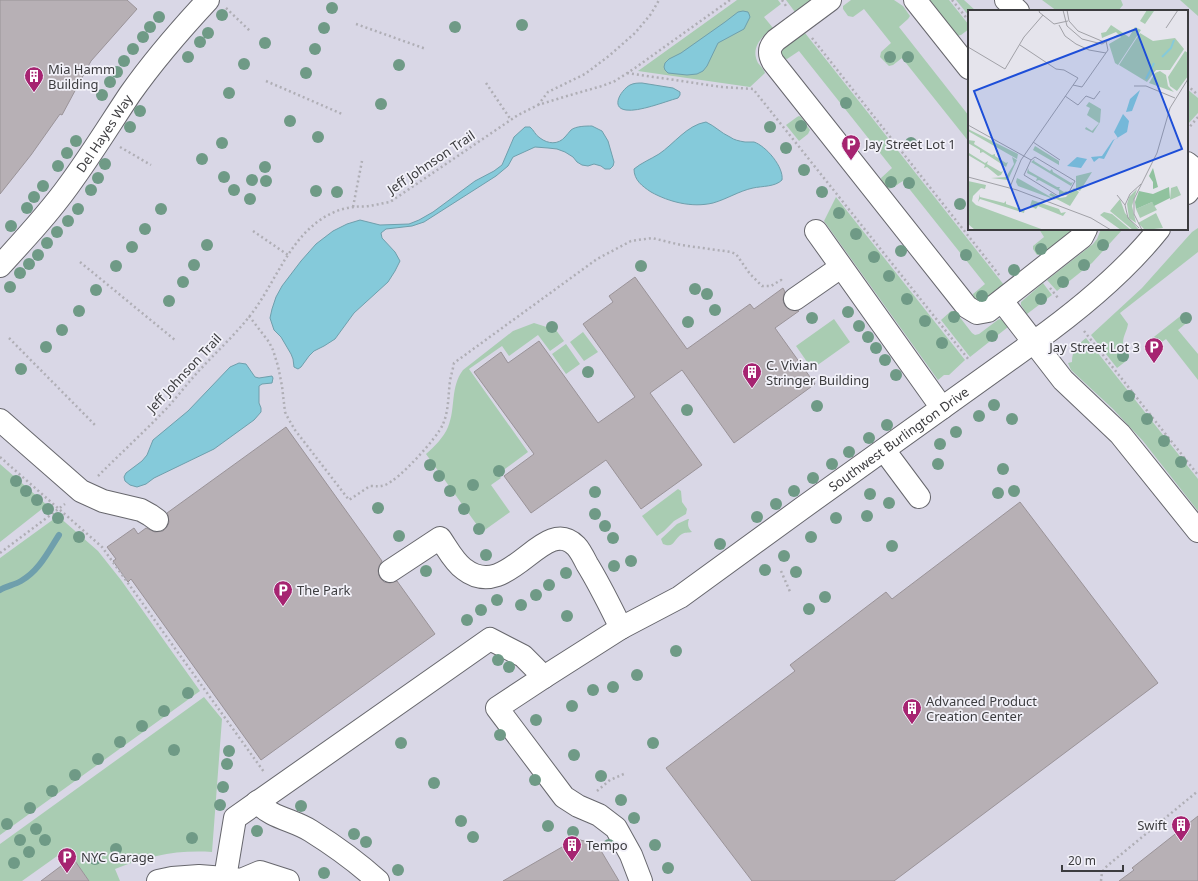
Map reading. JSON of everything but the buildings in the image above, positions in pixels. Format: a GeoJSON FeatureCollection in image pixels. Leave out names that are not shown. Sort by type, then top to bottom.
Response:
{"type":"FeatureCollection","features":[{"type":"Feature","properties":{"kind":"street"},"geometry":{"type":"LineString","coordinates":[[830,0],[776,40],[769,50],[770,57],[966,307],[977,313],[988,311],[1082,236],[1085,230]]}},
{"type":"Feature","properties":{"kind":"street"},"geometry":{"type":"LineString","coordinates":[[915,0],[968,67]]}},
{"type":"Feature","properties":{"kind":"street"},"geometry":{"type":"LineString","coordinates":[[1006,0],[1017,10]]}},
{"type":"Feature","properties":{"kind":"street","name":"Del Hayes Way"},"geometry":{"type":"LineString","coordinates":[[0,266],[28,236],[69,186],[130,94],[174,36],[215,3]]}},
{"type":"Feature","properties":{"kind":"street"},"geometry":{"type":"LineString","coordinates":[[1188,164],[1198,172]]}},
{"type":"Feature","properties":{"kind":"street"},"geometry":{"type":"LineString","coordinates":[[1188,192],[1198,179]]}},
{"type":"Feature","properties":{"kind":"street","name":"Southwest Burlington Drive"},"geometry":{"type":"LineString","coordinates":[[641,881],[631,855],[616,828],[599,814],[578,806],[564,797],[497,708],[622,628],[680,597],[1034,342],[1071,315],[1103,288],[1158,230]]}},
{"type":"Feature","properties":{"kind":"street"},"geometry":{"type":"LineString","coordinates":[[816,231],[942,408]]}},
{"type":"Feature","properties":{"kind":"street"},"geometry":{"type":"LineString","coordinates":[[795,299],[841,267]]}},
{"type":"Feature","properties":{"kind":"street"},"geometry":{"type":"LineString","coordinates":[[1007,296],[1034,342],[1063,380],[1120,434],[1198,531]]}},
{"type":"Feature","properties":{"kind":"street"},"geometry":{"type":"LineString","coordinates":[[0,420],[81,491],[103,501],[141,510],[156,520]]}},
{"type":"Feature","properties":{"kind":"street"},"geometry":{"type":"LineString","coordinates":[[884,450],[919,497]]}},
{"type":"Feature","properties":{"kind":"street"},"geometry":{"type":"LineString","coordinates":[[390,571],[440,538],[463,569],[475,576],[486,578],[507,571],[549,540],[560,538],[568,540],[576,546],[622,628]]}},
{"type":"Feature","properties":{"kind":"street"},"geometry":{"type":"LineString","coordinates":[[236,880],[235,818],[490,639],[523,656],[544,677]]}},
{"type":"Feature","properties":{"kind":"street"},"geometry":{"type":"LineString","coordinates":[[257,802],[262,808],[271,813],[310,830],[357,862],[378,881]]}},
{"type":"Feature","properties":{"kind":"street"},"geometry":{"type":"LineString","coordinates":[[158,881],[172,878],[199,876],[236,880],[260,872],[288,881]]}},
{"type":"Feature","properties":{"kind":"path","name":"Jeff Johnson Trail"},"geometry":{"type":"LineString","coordinates":[[93,480],[167,407],[198,372],[230,340],[268,289],[288,255],[302,236],[311,227],[321,219],[336,211],[390,202],[511,120],[538,106],[548,92],[584,74],[610,55],[635,33],[652,14],[659,0]]}},
{"type":"Feature","properties":{"kind":"path"},"geometry":{"type":"LineString","coordinates":[[538,106],[614,81],[730,0]]}},
{"type":"Feature","properties":{"kind":"path"},"geometry":{"type":"LineString","coordinates":[[782,0],[1007,296]]}},
{"type":"Feature","properties":{"kind":"path"},"geometry":{"type":"LineString","coordinates":[[952,0],[968,20]]}},
{"type":"Feature","properties":{"kind":"path"},"geometry":{"type":"LineString","coordinates":[[215,3],[250,31]]}},
{"type":"Feature","properties":{"kind":"path"},"geometry":{"type":"LineString","coordinates":[[356,24],[426,49]]}},
{"type":"Feature","properties":{"kind":"path"},"geometry":{"type":"LineString","coordinates":[[626,73],[722,87],[753,89],[969,360]]}},
{"type":"Feature","properties":{"kind":"path"},"geometry":{"type":"LineString","coordinates":[[266,82],[342,114]]}},
{"type":"Feature","properties":{"kind":"path"},"geometry":{"type":"LineString","coordinates":[[486,84],[511,120]]}},
{"type":"Feature","properties":{"kind":"path"},"geometry":{"type":"LineString","coordinates":[[1188,86],[1198,95]]}},
{"type":"Feature","properties":{"kind":"path"},"geometry":{"type":"LineString","coordinates":[[1188,129],[1198,117]]}},
{"type":"Feature","properties":{"kind":"path"},"geometry":{"type":"LineString","coordinates":[[102,136],[151,165]]}},
{"type":"Feature","properties":{"kind":"path"},"geometry":{"type":"LineString","coordinates":[[353,207],[362,161]]}},
{"type":"Feature","properties":{"kind":"path"},"geometry":{"type":"LineString","coordinates":[[253,231],[288,255]]}},
{"type":"Feature","properties":{"kind":"path"},"geometry":{"type":"LineString","coordinates":[[249,316],[269,342],[273,350],[282,386],[285,412],[288,418],[295,430],[349,500],[370,486],[381,487],[396,479],[436,437],[443,425],[448,408],[450,381],[454,364],[597,259],[632,241],[652,238],[731,252],[736,254],[750,274],[762,286],[771,286],[781,280],[795,299]]}},
{"type":"Feature","properties":{"kind":"path"},"geometry":{"type":"LineString","coordinates":[[80,262],[175,340]]}},
{"type":"Feature","properties":{"kind":"path"},"geometry":{"type":"LineString","coordinates":[[1038,272],[1198,475]]}},
{"type":"Feature","properties":{"kind":"path"},"geometry":{"type":"LineString","coordinates":[[9,338],[95,425]]}},
{"type":"Feature","properties":{"kind":"path"},"geometry":{"type":"LineString","coordinates":[[0,457],[102,547],[276,789]]}},
{"type":"Feature","properties":{"kind":"path"},"geometry":{"type":"LineString","coordinates":[[0,553],[59,509]]}},
{"type":"Feature","properties":{"kind":"path"},"geometry":{"type":"LineString","coordinates":[[781,571],[791,594]]}},
{"type":"Feature","properties":{"kind":"path"},"geometry":{"type":"LineString","coordinates":[[602,787],[610,780],[626,773]]}},
{"type":"Feature","properties":{"kind":"path"},"geometry":{"type":"LineString","coordinates":[[1102,881],[1102,872],[1107,866],[1198,791]]}},
{"type":"Feature","properties":{"kind":"shaded area"},"geometry":{"type":"Polygon","coordinates":[[[0,0],[1198,0],[1198,881],[0,881],[0,0]]]}},
{"type":"Feature","properties":{"kind":"green space"},"geometry":{"type":"Polygon","coordinates":[[[737,0],[778,0],[781,4],[764,17],[773,28],[758,43],[755,52],[758,63],[765,73],[750,87],[638,71],[737,0]]]}},
{"type":"Feature","properties":{"kind":"green space"},"geometry":{"type":"Polygon","coordinates":[[[786,0],[811,0],[795,12],[786,0]]]}},
{"type":"Feature","properties":{"kind":"green space"},"geometry":{"type":"Polygon","coordinates":[[[851,0],[894,0],[903,6],[910,16],[899,27],[968,115],[968,141],[902,58],[893,65],[889,66],[880,57],[881,52],[891,43],[864,9],[853,17],[848,16],[843,9],[843,6],[851,0]]]}},
{"type":"Feature","properties":{"kind":"green space"},"geometry":{"type":"Polygon","coordinates":[[[928,0],[949,0],[968,24],[968,30],[957,36],[928,0]]]}},
{"type":"Feature","properties":{"kind":"green space"},"geometry":{"type":"Polygon","coordinates":[[[956,0],[964,0],[975,10],[968,10],[968,15],[956,0]]]}},
{"type":"Feature","properties":{"kind":"green space"},"geometry":{"type":"Polygon","coordinates":[[[1042,0],[1121,0],[1123,5],[1119,10],[1056,10],[1042,0]]]}},
{"type":"Feature","properties":{"kind":"green space"},"geometry":{"type":"Polygon","coordinates":[[[1180,0],[1198,0],[1198,16],[1180,0]]]}},
{"type":"Feature","properties":{"kind":"green space"},"geometry":{"type":"Polygon","coordinates":[[[805,33],[1004,285],[983,302],[977,302],[973,294],[985,284],[903,181],[890,188],[885,187],[881,178],[892,168],[799,51],[787,59],[782,56],[781,51],[783,49],[805,33]]]}},
{"type":"Feature","properties":{"kind":"green space"},"geometry":{"type":"Polygon","coordinates":[[[1188,90],[1198,98],[1198,113],[1188,124],[1188,90]]]}},
{"type":"Feature","properties":{"kind":"green space"},"geometry":{"type":"Polygon","coordinates":[[[799,116],[810,130],[808,134],[799,141],[786,125],[799,116]]]}},
{"type":"Feature","properties":{"kind":"green space"},"geometry":{"type":"Polygon","coordinates":[[[836,197],[965,360],[949,375],[944,375],[938,380],[824,221],[836,197]]]}},
{"type":"Feature","properties":{"kind":"green space"},"geometry":{"type":"Polygon","coordinates":[[[1198,228],[1198,252],[1120,313],[1128,324],[1123,343],[1128,358],[1117,368],[1091,335],[1142,288],[1192,232],[1198,228]]]}},
{"type":"Feature","properties":{"kind":"green space"},"geometry":{"type":"Polygon","coordinates":[[[1040,230],[1073,230],[1041,255],[1037,255],[1033,249],[1033,246],[1044,237],[1040,230]]]}},
{"type":"Feature","properties":{"kind":"green space"},"geometry":{"type":"Polygon","coordinates":[[[1101,230],[1122,230],[1092,263],[1057,291],[1047,280],[1093,244],[1101,230]]]}},
{"type":"Feature","properties":{"kind":"green space"},"geometry":{"type":"Polygon","coordinates":[[[1043,283],[1052,295],[1027,314],[1021,305],[1021,302],[1043,283]]]}},
{"type":"Feature","properties":{"kind":"green space"},"geometry":{"type":"Polygon","coordinates":[[[951,311],[955,311],[975,335],[979,334],[999,319],[1003,320],[1008,327],[970,357],[941,320],[951,311]]]}},
{"type":"Feature","properties":{"kind":"green space"},"geometry":{"type":"Polygon","coordinates":[[[1187,313],[1190,320],[1178,330],[1198,354],[1198,380],[1166,339],[1155,347],[1151,346],[1149,343],[1150,340],[1183,314],[1187,313]]]}},
{"type":"Feature","properties":{"kind":"green space"},"geometry":{"type":"Polygon","coordinates":[[[834,319],[850,342],[812,369],[796,346],[834,319]]]}},
{"type":"Feature","properties":{"kind":"green space"},"geometry":{"type":"Polygon","coordinates":[[[534,323],[556,330],[564,341],[550,351],[538,335],[509,356],[502,346],[469,369],[528,452],[498,474],[501,478],[491,485],[510,512],[482,532],[426,454],[441,438],[448,427],[452,412],[456,383],[463,370],[513,331],[534,323]]]}},
{"type":"Feature","properties":{"kind":"green space"},"geometry":{"type":"Polygon","coordinates":[[[583,332],[598,352],[584,361],[570,342],[583,332]]]}},
{"type":"Feature","properties":{"kind":"green space"},"geometry":{"type":"Polygon","coordinates":[[[1086,338],[1198,479],[1198,511],[1143,441],[1113,409],[1071,370],[1068,363],[1072,362],[1073,354],[1076,348],[1086,338]]]}},
{"type":"Feature","properties":{"kind":"green space"},"geometry":{"type":"Polygon","coordinates":[[[566,344],[580,364],[566,374],[552,354],[566,344]]]}},
{"type":"Feature","properties":{"kind":"green space"},"geometry":{"type":"Polygon","coordinates":[[[0,464],[47,505],[0,542],[0,464]]]}},
{"type":"Feature","properties":{"kind":"green space"},"geometry":{"type":"Polygon","coordinates":[[[678,489],[681,491],[682,502],[687,509],[686,514],[674,521],[657,536],[642,516],[678,489]]]}},
{"type":"Feature","properties":{"kind":"green space"},"geometry":{"type":"Polygon","coordinates":[[[58,516],[98,551],[121,580],[200,691],[0,835],[0,558],[58,516]]]}},
{"type":"Feature","properties":{"kind":"green space"},"geometry":{"type":"Polygon","coordinates":[[[688,519],[688,526],[692,532],[682,534],[670,545],[663,544],[661,539],[677,524],[688,519]]]}},
{"type":"Feature","properties":{"kind":"green space"},"geometry":{"type":"Polygon","coordinates":[[[204,697],[222,719],[212,852],[186,852],[151,857],[115,869],[120,881],[89,881],[67,849],[22,881],[0,881],[0,844],[204,697]]]}},
{"type":"Feature","properties":{"kind":"water"},"geometry":{"type":"Polygon","coordinates":[[[738,12],[748,12],[750,17],[744,29],[718,43],[703,71],[697,74],[687,75],[668,73],[665,70],[665,63],[669,59],[681,53],[738,12]]]}},
{"type":"Feature","properties":{"kind":"water"},"geometry":{"type":"Polygon","coordinates":[[[642,83],[673,88],[680,92],[680,95],[678,98],[638,110],[621,109],[618,103],[623,91],[632,84],[642,83]]]}},
{"type":"Feature","properties":{"kind":"water"},"geometry":{"type":"Polygon","coordinates":[[[706,122],[733,139],[759,144],[769,152],[777,163],[782,175],[782,180],[772,185],[748,189],[713,203],[697,205],[665,199],[651,192],[639,182],[635,176],[634,169],[665,150],[681,135],[693,127],[706,122]]]}},
{"type":"Feature","properties":{"kind":"water"},"geometry":{"type":"Polygon","coordinates":[[[581,126],[592,126],[602,131],[608,141],[614,162],[610,169],[605,169],[594,164],[588,166],[582,165],[573,157],[557,149],[535,147],[513,157],[508,166],[496,176],[424,222],[412,226],[386,229],[381,233],[382,238],[395,252],[400,261],[388,282],[354,313],[335,339],[314,351],[301,367],[298,369],[294,367],[291,354],[281,337],[274,330],[270,318],[276,297],[282,286],[316,244],[333,231],[347,224],[360,220],[380,225],[409,224],[419,220],[433,212],[475,181],[502,165],[514,137],[525,127],[530,127],[546,142],[553,143],[562,140],[573,129],[581,126]]]}},
{"type":"Feature","properties":{"kind":"water"},"geometry":{"type":"Polygon","coordinates":[[[239,363],[246,364],[255,377],[259,378],[272,376],[273,378],[272,383],[262,384],[259,386],[259,403],[261,412],[254,420],[214,449],[154,478],[146,484],[137,487],[130,485],[125,481],[124,477],[126,473],[142,461],[147,455],[153,440],[188,411],[230,367],[239,363]]]}},
{"type":"Feature","properties":{"kind":"waterway"},"geometry":{"type":"LineString","coordinates":[[0,590],[16,584],[33,572],[43,561],[59,535]]}},
{"type":"Feature","properties":{"kind":"place","name":"Mia Hamm Building"},"geometry":{"type":"Point","coordinates":[34,93]}},
{"type":"Feature","properties":{"kind":"place","name":"Jay Street Lot 1"},"geometry":{"type":"Point","coordinates":[851,161]}},
{"type":"Feature","properties":{"kind":"place","name":"Jay Street Lot 3"},"geometry":{"type":"Point","coordinates":[1154,364]}},
{"type":"Feature","properties":{"kind":"place","name":"C. Vivian Stringer Building"},"geometry":{"type":"Point","coordinates":[752,389]}},
{"type":"Feature","properties":{"kind":"place","name":"The Park"},"geometry":{"type":"Point","coordinates":[283,607]}},
{"type":"Feature","properties":{"kind":"place","name":"Advanced Product Creation Center"},"geometry":{"type":"Point","coordinates":[912,725]}},
{"type":"Feature","properties":{"kind":"place","name":"Swift"},"geometry":{"type":"Point","coordinates":[1181,842]}},
{"type":"Feature","properties":{"kind":"place","name":"Tempo"},"geometry":{"type":"Point","coordinates":[572,862]}},
{"type":"Feature","properties":{"kind":"place","name":"NYC Garage"},"geometry":{"type":"Point","coordinates":[67,874]}}]}
